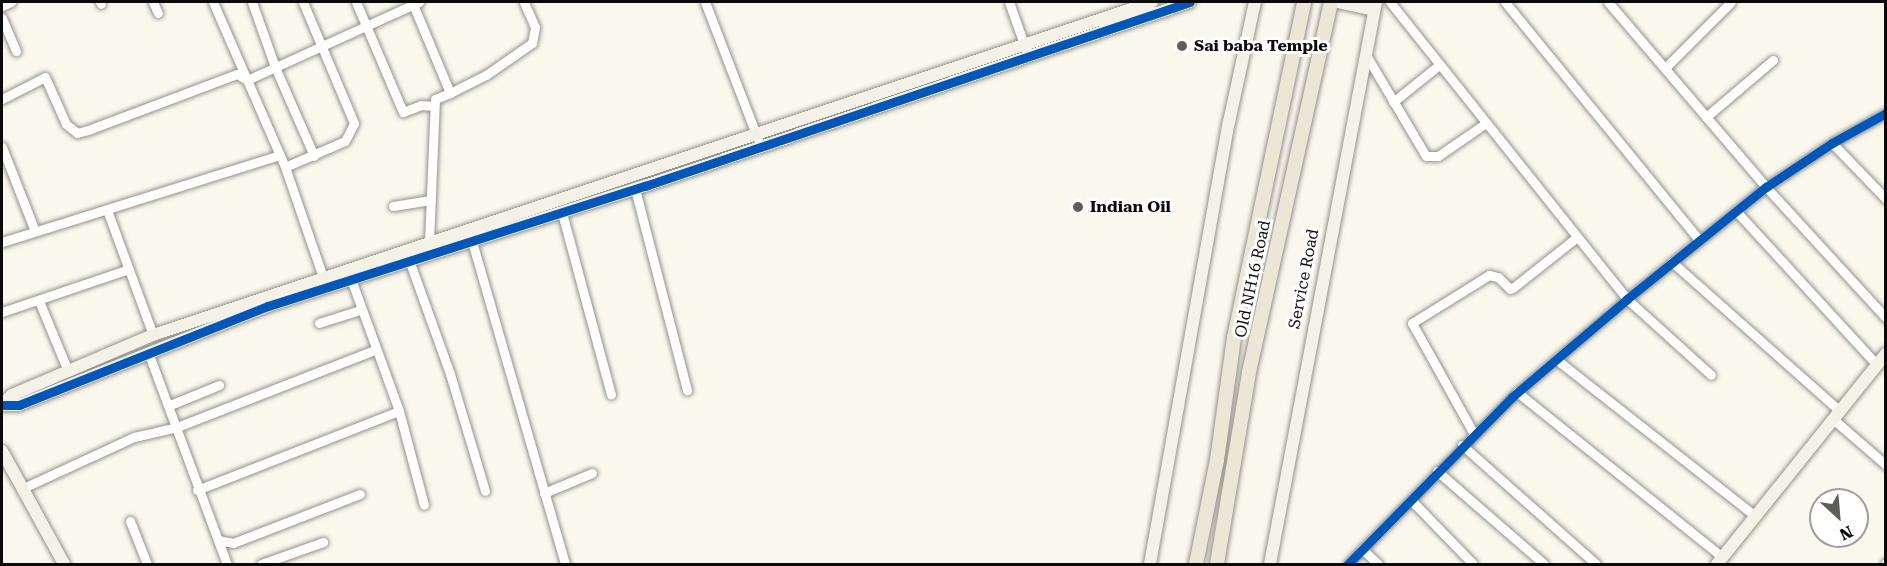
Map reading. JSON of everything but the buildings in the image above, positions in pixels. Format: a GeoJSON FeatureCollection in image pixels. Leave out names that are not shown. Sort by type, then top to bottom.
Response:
{"type":"FeatureCollection","features":[{"type":"Feature","properties":{"kind":"main road","name":"Old NH16 Road"},"geometry":{"type":"LineString","coordinates":[[1196,564],[1217,460],[1234,338],[1304,2]]}},
{"type":"Feature","properties":{"kind":"main road","name":"Old NH16 Road"},"geometry":{"type":"LineString","coordinates":[[1217,564],[1249,372],[1331,2]]}},
{"type":"Feature","properties":{"kind":"street"},"geometry":{"type":"LineString","coordinates":[[2,6],[11,2]]}},
{"type":"Feature","properties":{"kind":"street"},"geometry":{"type":"LineString","coordinates":[[153,2],[158,13]]}},
{"type":"Feature","properties":{"kind":"street"},"geometry":{"type":"LineString","coordinates":[[213,2],[285,167],[325,281]]}},
{"type":"Feature","properties":{"kind":"street"},"geometry":{"type":"LineString","coordinates":[[252,2],[275,68],[314,156]]}},
{"type":"Feature","properties":{"kind":"street"},"geometry":{"type":"LineString","coordinates":[[285,167],[314,156],[349,138],[354,123],[303,2]]}},
{"type":"Feature","properties":{"kind":"street"},"geometry":{"type":"LineString","coordinates":[[356,2],[364,27],[395,87],[403,112],[421,105],[434,106]]}},
{"type":"Feature","properties":{"kind":"street"},"geometry":{"type":"LineString","coordinates":[[247,80],[415,2],[450,93]]}},
{"type":"Feature","properties":{"kind":"street"},"geometry":{"type":"LineString","coordinates":[[429,242],[435,99],[486,75],[532,43],[535,27],[525,2]]}},
{"type":"Feature","properties":{"kind":"street"},"geometry":{"type":"LineString","coordinates":[[705,2],[760,147]]}},
{"type":"Feature","properties":{"kind":"street"},"geometry":{"type":"LineString","coordinates":[[1009,2],[1027,51]]}},
{"type":"Feature","properties":{"kind":"street"},"geometry":{"type":"LineString","coordinates":[[2,405],[12,395],[153,335],[325,281],[351,279],[471,238],[562,213],[760,147],[1027,51],[1152,2]]}},
{"type":"Feature","properties":{"kind":"street"},"geometry":{"type":"LineString","coordinates":[[2,405],[19,405],[325,281],[429,242],[756,134],[1190,2]]}},
{"type":"Feature","properties":{"kind":"street"},"geometry":{"type":"LineString","coordinates":[[1150,564],[1229,122],[1255,2]]}},
{"type":"Feature","properties":{"kind":"street"},"geometry":{"type":"LineString","coordinates":[[1337,2],[1375,6]]}},
{"type":"Feature","properties":{"kind":"street"},"geometry":{"type":"LineString","coordinates":[[1390,2],[1627,299],[1711,375]]}},
{"type":"Feature","properties":{"kind":"street"},"geometry":{"type":"LineString","coordinates":[[1505,2],[1699,240]]}},
{"type":"Feature","properties":{"kind":"street"},"geometry":{"type":"LineString","coordinates":[[1608,2],[1766,187],[1886,318]]}},
{"type":"Feature","properties":{"kind":"street"},"geometry":{"type":"LineString","coordinates":[[1665,68],[1731,2]]}},
{"type":"Feature","properties":{"kind":"street","name":"Service Road"},"geometry":{"type":"LineString","coordinates":[[1270,564],[1375,6]]}},
{"type":"Feature","properties":{"kind":"street"},"geometry":{"type":"LineString","coordinates":[[2,18],[16,51]]}},
{"type":"Feature","properties":{"kind":"street"},"geometry":{"type":"LineString","coordinates":[[1365,54],[1422,152],[1432,159],[1486,123]]}},
{"type":"Feature","properties":{"kind":"street"},"geometry":{"type":"LineString","coordinates":[[1706,117],[1773,60]]}},
{"type":"Feature","properties":{"kind":"street"},"geometry":{"type":"LineString","coordinates":[[1393,102],[1439,65]]}},
{"type":"Feature","properties":{"kind":"street"},"geometry":{"type":"LineString","coordinates":[[2,99],[45,77],[66,124],[77,132],[162,105],[237,74],[247,80]]}},
{"type":"Feature","properties":{"kind":"street"},"geometry":{"type":"LineString","coordinates":[[1348,564],[1462,445],[1517,392],[1627,299],[1766,187],[1832,143],[1884,116]]}},
{"type":"Feature","properties":{"kind":"street"},"geometry":{"type":"LineString","coordinates":[[1832,143],[1886,199]]}},
{"type":"Feature","properties":{"kind":"street"},"geometry":{"type":"LineString","coordinates":[[2,147],[35,231]]}},
{"type":"Feature","properties":{"kind":"street"},"geometry":{"type":"LineString","coordinates":[[2,242],[279,155]]}},
{"type":"Feature","properties":{"kind":"street"},"geometry":{"type":"LineString","coordinates":[[634,189],[687,390]]}},
{"type":"Feature","properties":{"kind":"street"},"geometry":{"type":"LineString","coordinates":[[393,206],[431,200]]}},
{"type":"Feature","properties":{"kind":"street"},"geometry":{"type":"LineString","coordinates":[[107,210],[153,335]]}},
{"type":"Feature","properties":{"kind":"street"},"geometry":{"type":"LineString","coordinates":[[1736,211],[1877,365]]}},
{"type":"Feature","properties":{"kind":"street"},"geometry":{"type":"LineString","coordinates":[[562,213],[611,394]]}},
{"type":"Feature","properties":{"kind":"street"},"geometry":{"type":"LineString","coordinates":[[1474,434],[1412,323],[1489,275],[1498,277],[1510,288],[1514,287],[1578,237]]}},
{"type":"Feature","properties":{"kind":"street"},"geometry":{"type":"LineString","coordinates":[[471,238],[565,564]]}},
{"type":"Feature","properties":{"kind":"street"},"geometry":{"type":"LineString","coordinates":[[409,260],[450,374],[485,491]]}},
{"type":"Feature","properties":{"kind":"street"},"geometry":{"type":"LineString","coordinates":[[1672,262],[1836,415],[1886,465]]}},
{"type":"Feature","properties":{"kind":"street"},"geometry":{"type":"LineString","coordinates":[[2,312],[39,302],[129,269]]}},
{"type":"Feature","properties":{"kind":"street"},"geometry":{"type":"LineString","coordinates":[[351,279],[399,411],[424,505]]}},
{"type":"Feature","properties":{"kind":"street"},"geometry":{"type":"LineString","coordinates":[[39,302],[68,371]]}},
{"type":"Feature","properties":{"kind":"street"},"geometry":{"type":"LineString","coordinates":[[319,323],[360,309]]}},
{"type":"Feature","properties":{"kind":"street"},"geometry":{"type":"LineString","coordinates":[[21,489],[134,436],[177,427],[375,350]]}},
{"type":"Feature","properties":{"kind":"street"},"geometry":{"type":"LineString","coordinates":[[148,352],[170,405],[197,490],[227,564]]}},
{"type":"Feature","properties":{"kind":"street"},"geometry":{"type":"LineString","coordinates":[[1517,392],[1720,561],[1886,354]]}},
{"type":"Feature","properties":{"kind":"street"},"geometry":{"type":"LineString","coordinates":[[1557,360],[1755,515]]}},
{"type":"Feature","properties":{"kind":"street"},"geometry":{"type":"LineString","coordinates":[[170,405],[219,385]]}},
{"type":"Feature","properties":{"kind":"street"},"geometry":{"type":"LineString","coordinates":[[197,490],[399,411]]}},
{"type":"Feature","properties":{"kind":"street"},"geometry":{"type":"LineString","coordinates":[[1462,445],[1596,564]]}},
{"type":"Feature","properties":{"kind":"street"},"geometry":{"type":"LineString","coordinates":[[2,451],[64,564]]}},
{"type":"Feature","properties":{"kind":"street"},"geometry":{"type":"LineString","coordinates":[[1437,471],[1544,564]]}},
{"type":"Feature","properties":{"kind":"street"},"geometry":{"type":"LineString","coordinates":[[544,493],[592,473]]}},
{"type":"Feature","properties":{"kind":"street"},"geometry":{"type":"LineString","coordinates":[[218,540],[233,543],[360,494]]}},
{"type":"Feature","properties":{"kind":"street"},"geometry":{"type":"LineString","coordinates":[[1411,500],[1473,564]]}},
{"type":"Feature","properties":{"kind":"street"},"geometry":{"type":"LineString","coordinates":[[130,521],[147,564]]}},
{"type":"Feature","properties":{"kind":"street"},"geometry":{"type":"LineString","coordinates":[[261,564],[323,542]]}},
{"type":"Feature","properties":{"kind":"street"},"geometry":{"type":"LineString","coordinates":[[1362,549],[1378,564]]}},
{"type":"Feature","properties":{"kind":"cycle path"},"geometry":{"type":"LineString","coordinates":[[2,405],[19,405],[268,306],[645,186],[1190,2]]}},
{"type":"Feature","properties":{"kind":"cycle path"},"geometry":{"type":"LineString","coordinates":[[1348,564],[1512,397],[1627,299],[1766,187],[1832,143],[1886,113]]}},
{"type":"Feature","properties":{"kind":"place","name":"Sai baba Temple"},"geometry":{"type":"Point","coordinates":[1182,46]}},
{"type":"Feature","properties":{"kind":"place","name":"Indian Oil"},"geometry":{"type":"Point","coordinates":[1078,207]}}]}
